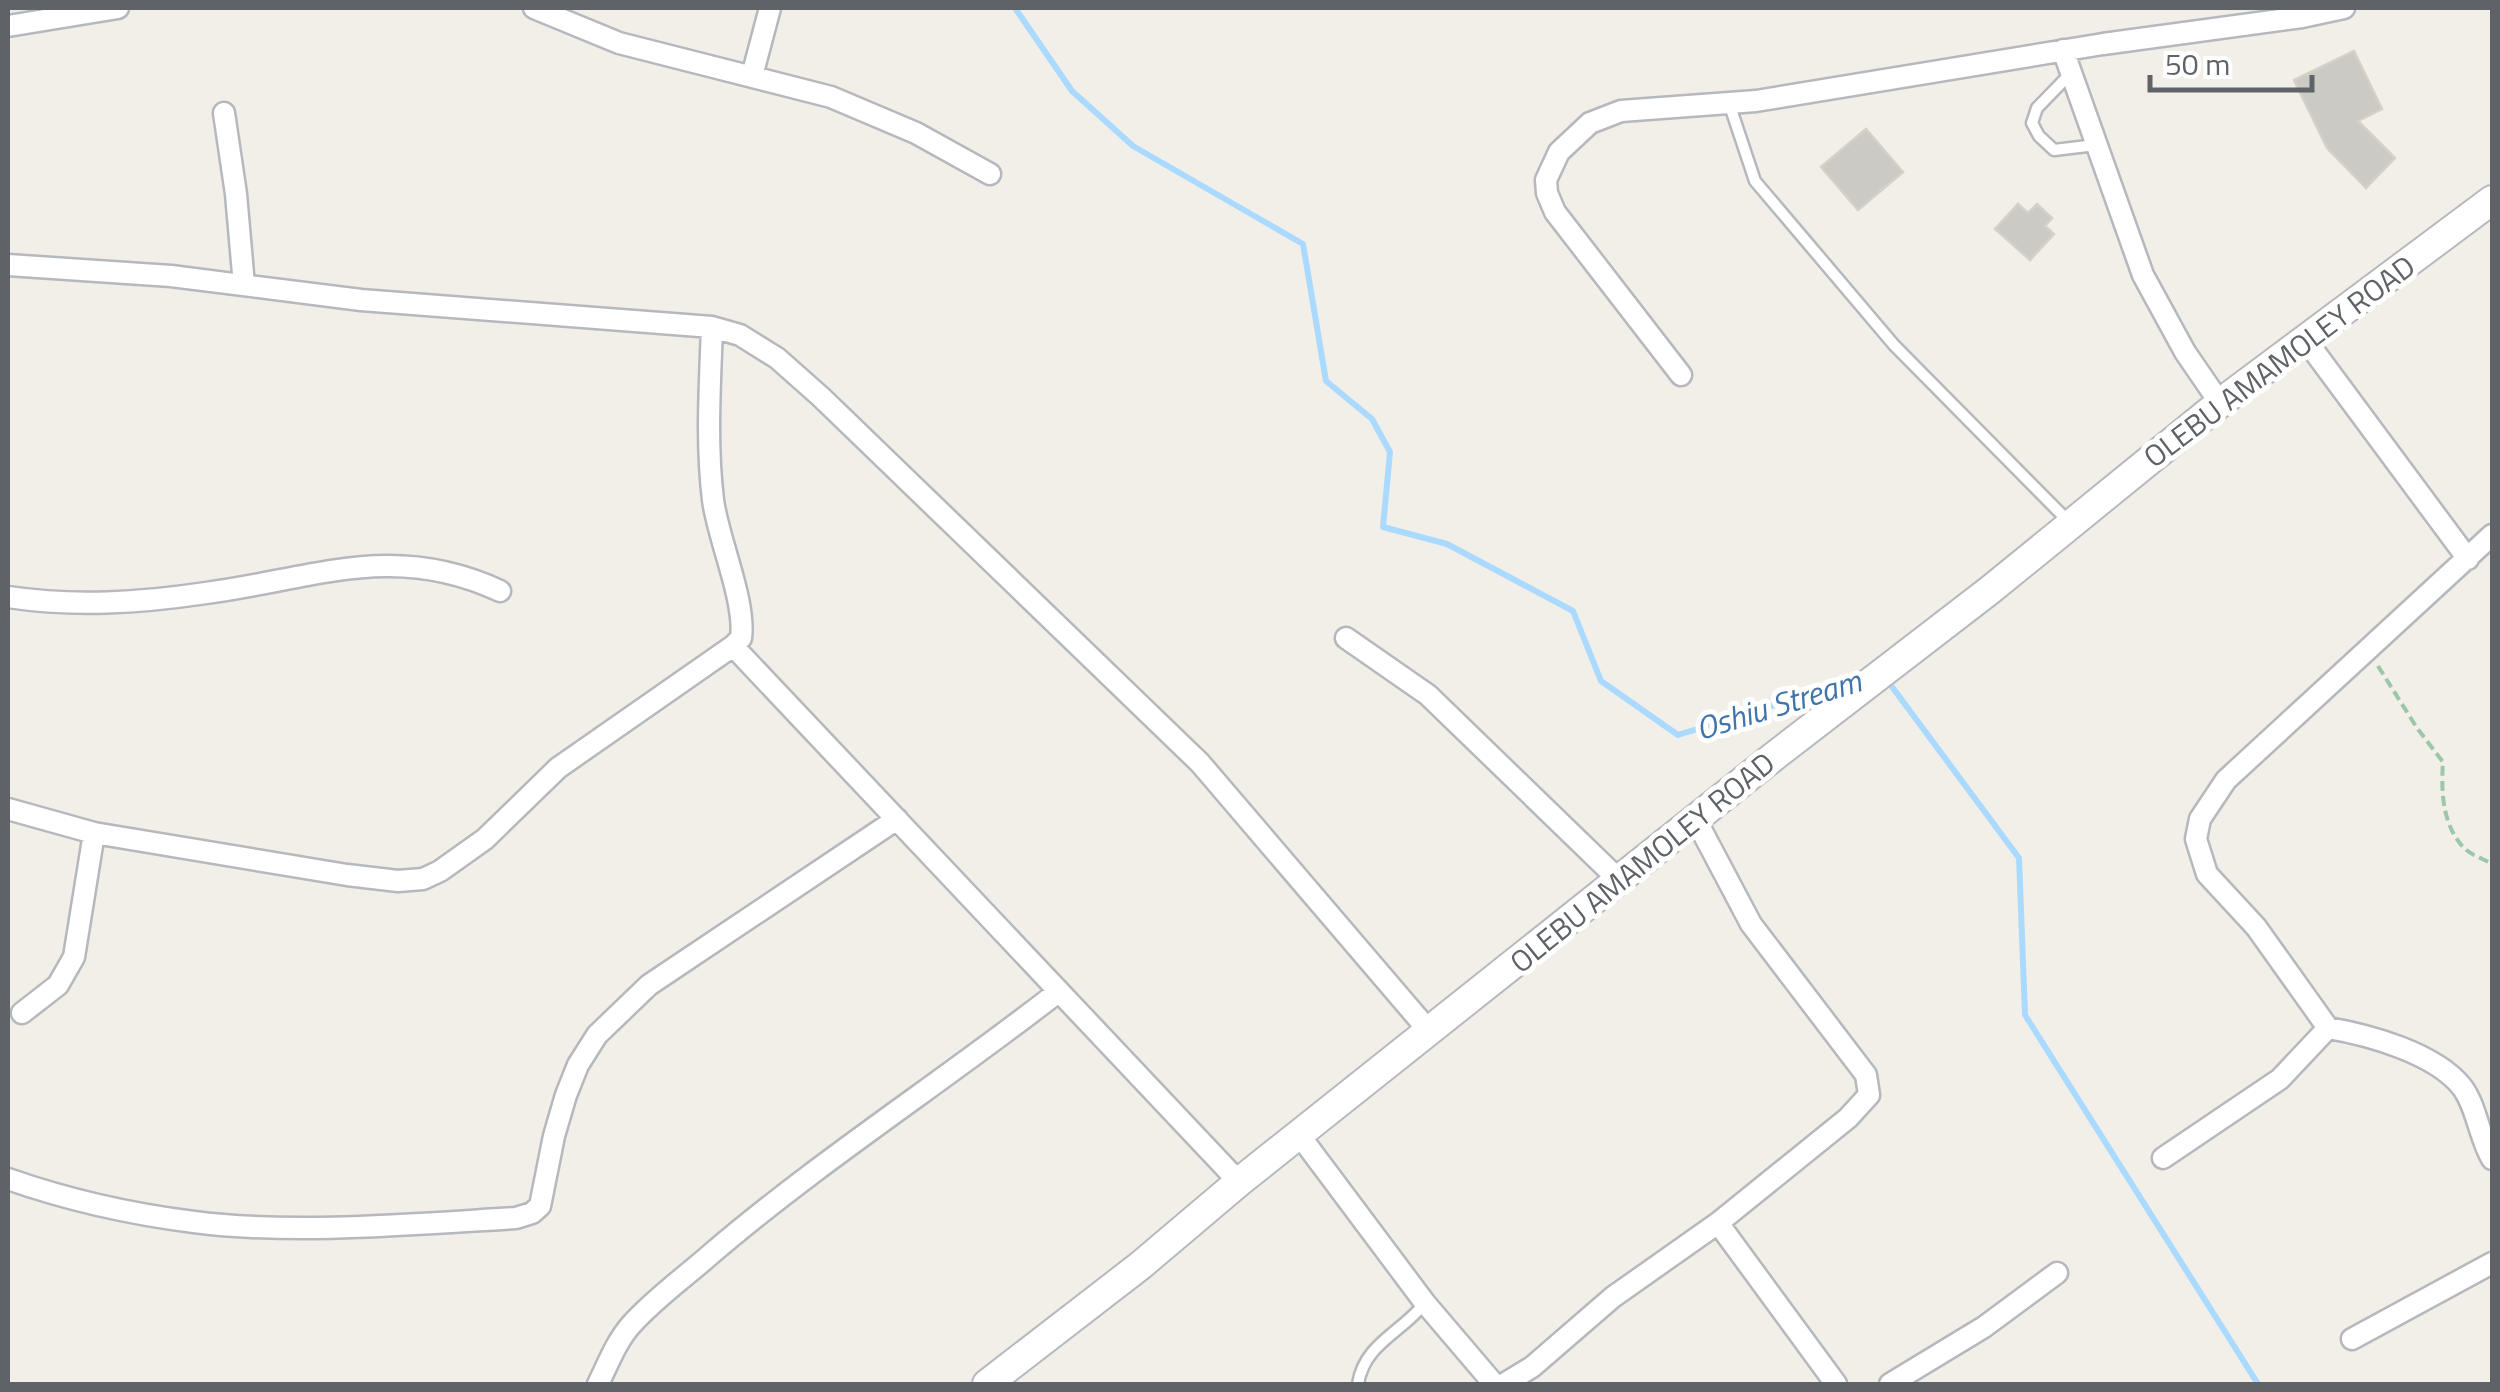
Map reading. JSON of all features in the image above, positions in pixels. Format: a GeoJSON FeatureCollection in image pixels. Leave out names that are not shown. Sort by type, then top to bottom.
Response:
{"type":"FeatureCollection","features":[{"type":"Feature","properties":{"kind":"street"},"geometry":{"type":"LineString","coordinates":[[16,18],[118,8]]}},
{"type":"Feature","properties":{"kind":"street"},"geometry":{"type":"LineString","coordinates":[[534,8],[619,43],[831,97],[893,122],[990,174]]}},
{"type":"Feature","properties":{"kind":"street"},"geometry":{"type":"LineString","coordinates":[[752,76],[770,8]]}},
{"type":"Feature","properties":{"kind":"street"},"geometry":{"type":"LineString","coordinates":[[1680,375],[1555,212],[1547,194],[1546,180],[1560,152],[1590,123],[1621,111],[1818,92],[2344,8]]}},
{"type":"Feature","properties":{"kind":"street"},"geometry":{"type":"LineString","coordinates":[[2063,50],[2143,275],[2185,352],[2220,403]]}},
{"type":"Feature","properties":{"kind":"street"},"geometry":{"type":"LineString","coordinates":[[224,113],[244,284]]}},
{"type":"Feature","properties":{"kind":"street","name":"OLEBU AMAMOLEY ROAD"},"geometry":{"type":"LineString","coordinates":[[987,1384],[2220,403],[2492,200]]}},
{"type":"Feature","properties":{"kind":"street"},"geometry":{"type":"LineString","coordinates":[[8,264],[244,284],[361,300],[712,327],[740,336],[792,371],[908,478],[1200,763],[1429,1031]]}},
{"type":"Feature","properties":{"kind":"street"},"geometry":{"type":"LineString","coordinates":[[8,809],[94,833],[347,876],[398,881],[422,879],[440,872],[485,839],[558,768],[733,646],[742,631],[713,501],[709,428],[712,327]]}},
{"type":"Feature","properties":{"kind":"street"},"geometry":{"type":"LineString","coordinates":[[2305,339],[2468,559]]}},
{"type":"Feature","properties":{"kind":"street"},"geometry":{"type":"LineString","coordinates":[[2492,535],[2226,780],[2200,819],[2196,838],[2207,874],[2256,926],[2328,1028],[2375,1038],[2448,1074],[2470,1103],[2492,1159]]}},
{"type":"Feature","properties":{"kind":"street"},"geometry":{"type":"LineString","coordinates":[[8,597],[78,604],[158,599],[364,566],[434,569],[468,576],[500,591]]}},
{"type":"Feature","properties":{"kind":"street"},"geometry":{"type":"LineString","coordinates":[[1346,638],[1428,694],[1620,880]]}},
{"type":"Feature","properties":{"kind":"street"},"geometry":{"type":"LineString","coordinates":[[733,646],[1239,1182]]}},
{"type":"Feature","properties":{"kind":"street"},"geometry":{"type":"LineString","coordinates":[[8,1179],[62,1197],[198,1223],[444,1223],[516,1218],[532,1213],[544,1197],[554,1136],[566,1096],[596,1034],[664,974],[897,819]]}},
{"type":"Feature","properties":{"kind":"street"},"geometry":{"type":"LineString","coordinates":[[1504,1384],[1532,1366],[1613,1298],[1718,1224],[1848,1118],[1869,1095],[1866,1075],[1750,924],[1696,820]]}},
{"type":"Feature","properties":{"kind":"street"},"geometry":{"type":"LineString","coordinates":[[22,1013],[58,985],[74,958],[94,833]]}},
{"type":"Feature","properties":{"kind":"street"},"geometry":{"type":"LineString","coordinates":[[598,1384],[632,1323],[724,1244],[808,1174],[1058,992]]}},
{"type":"Feature","properties":{"kind":"street"},"geometry":{"type":"LineString","coordinates":[[2163,1158],[2280,1079],[2328,1028]]}},
{"type":"Feature","properties":{"kind":"street"},"geometry":{"type":"LineString","coordinates":[[1300,1136],[1425,1303],[1494,1384]]}},
{"type":"Feature","properties":{"kind":"street"},"geometry":{"type":"LineString","coordinates":[[1718,1224],[1836,1384]]}},
{"type":"Feature","properties":{"kind":"street"},"geometry":{"type":"LineString","coordinates":[[2352,1339],[2492,1263]]}},
{"type":"Feature","properties":{"kind":"street"},"geometry":{"type":"LineString","coordinates":[[1890,1384],[1984,1327],[2057,1273]]}},
{"type":"Feature","properties":{"kind":"lane"},"geometry":{"type":"LineString","coordinates":[[2070,74],[2038,108],[2032,123],[2054,150],[2096,145]]}},
{"type":"Feature","properties":{"kind":"lane"},"geometry":{"type":"LineString","coordinates":[[1730,103],[1754,181],[1894,346],[2071,524]]}},
{"type":"Feature","properties":{"kind":"lane"},"geometry":{"type":"LineString","coordinates":[[1358,1384],[1365,1362],[1379,1343],[1425,1303]]}},
{"type":"Feature","properties":{"kind":"path"},"geometry":{"type":"LineString","coordinates":[[2369,650],[2443,762],[2440,794],[2464,848],[2492,864]]}},
{"type":"Feature","properties":{"kind":"building"},"geometry":{"type":"Polygon","coordinates":[[[2354,51],[2382,109],[2358,121],[2395,158],[2366,188],[2327,148],[2294,80],[2354,51]]]}},
{"type":"Feature","properties":{"kind":"building"},"geometry":{"type":"Polygon","coordinates":[[[1866,129],[1903,172],[1858,210],[1821,167],[1866,129]]]}},
{"type":"Feature","properties":{"kind":"building"},"geometry":{"type":"Polygon","coordinates":[[[2018,204],[2028,213],[2037,204],[2052,218],[2045,226],[2054,234],[2030,260],[1995,229],[2018,204]]]}},
{"type":"Feature","properties":{"kind":"waterway","name":"Oshiu Stream"},"geometry":{"type":"LineString","coordinates":[[1015,8],[1072,91],[1133,146],[1303,244],[1326,381],[1372,419],[1390,452],[1383,527],[1447,544],[1573,611],[1601,681],[1678,735],[1854,680]]}},
{"type":"Feature","properties":{"kind":"waterway","name":"Oshiu Stream"},"geometry":{"type":"LineString","coordinates":[[1887,680],[2019,858],[2025,1015],[2258,1384]]}}]}
